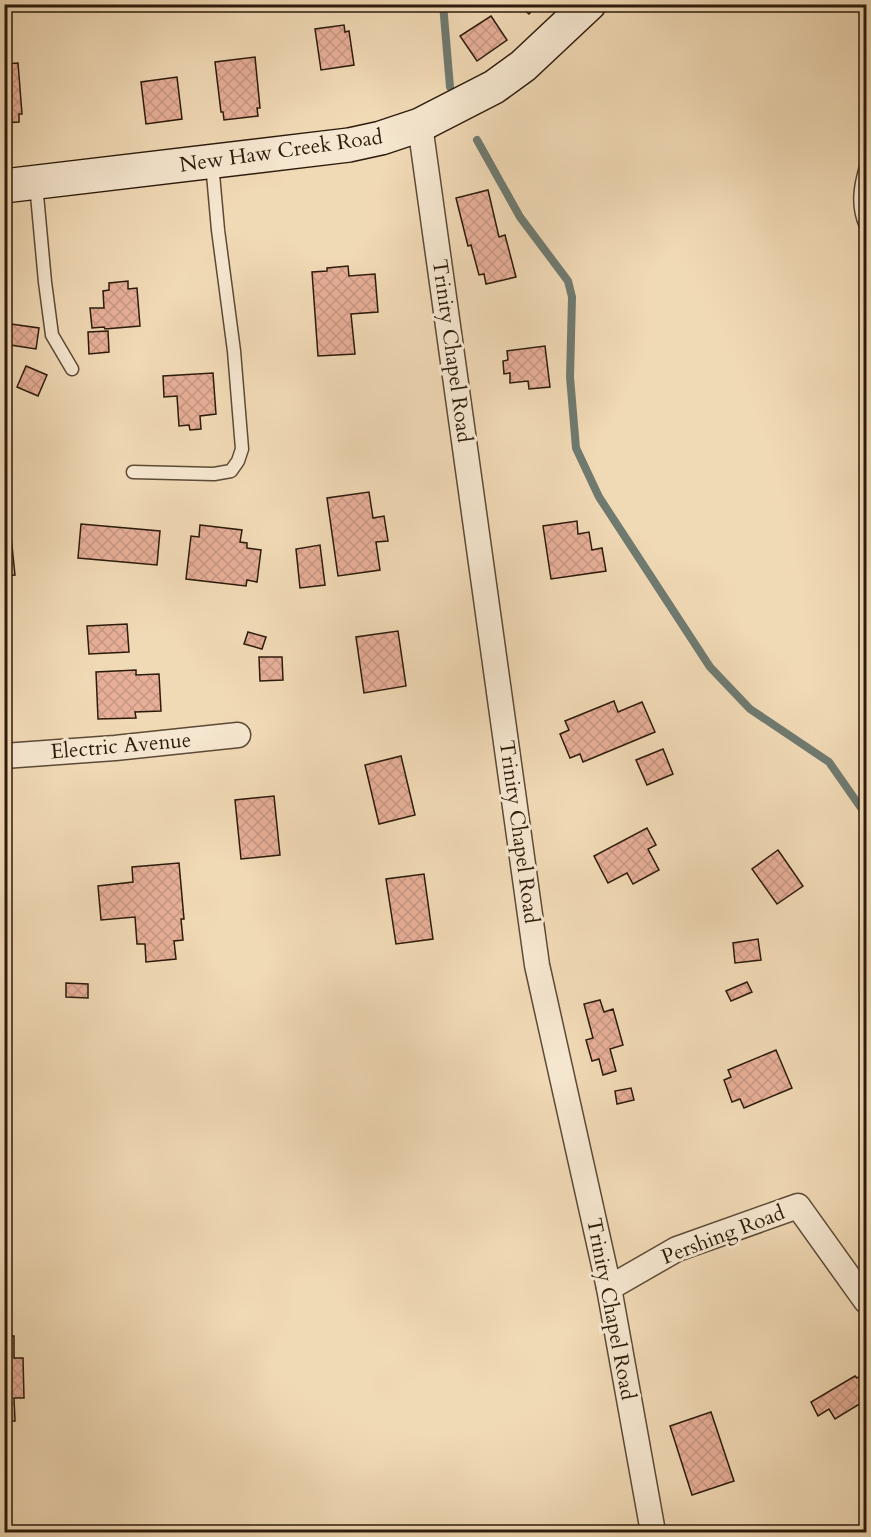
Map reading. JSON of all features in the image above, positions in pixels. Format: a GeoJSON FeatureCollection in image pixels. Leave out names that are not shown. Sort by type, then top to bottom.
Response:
{"type":"FeatureCollection","features":[{"type":"Feature","properties":{"kind":"street","name":"New Haw Creek Road"},"geometry":{"type":"LineString","coordinates":[[20,184],[349,145],[381,138],[420,125],[494,87],[523,66],[589,4]]}},
{"type":"Feature","properties":{"kind":"street","name":"Trinity Chapel Road"},"geometry":{"type":"LineString","coordinates":[[420,125],[537,965],[609,1288],[653,1533]]}},
{"type":"Feature","properties":{"kind":"street","name":"Electric Avenue"},"geometry":{"type":"LineString","coordinates":[[4,756],[115,748],[238,735]]}},
{"type":"Feature","properties":{"kind":"street","name":"Pershing Road"},"geometry":{"type":"LineString","coordinates":[[609,1288],[677,1249],[798,1206],[867,1301]]}},
{"type":"Feature","properties":{"kind":"lane"},"geometry":{"type":"LineString","coordinates":[[133,472],[214,474],[231,471],[238,461],[242,448],[234,351],[218,230],[212,162]]}},
{"type":"Feature","properties":{"kind":"lane"},"geometry":{"type":"LineString","coordinates":[[867,167],[859,195],[867,226]]}},
{"type":"Feature","properties":{"kind":"lane"},"geometry":{"type":"LineString","coordinates":[[20,184],[45,282],[52,335],[72,369]]}},
{"type":"Feature","properties":{"kind":"building"},"geometry":{"type":"Polygon","coordinates":[[[517,4],[538,4],[529,14],[517,4]]]}},
{"type":"Feature","properties":{"kind":"building"},"geometry":{"type":"Polygon","coordinates":[[[491,16],[507,40],[477,61],[460,36],[491,16]]]}},
{"type":"Feature","properties":{"kind":"building"},"geometry":{"type":"Polygon","coordinates":[[[344,25],[345,32],[349,31],[354,65],[321,70],[315,29],[344,25]]]}},
{"type":"Feature","properties":{"kind":"building"},"geometry":{"type":"Polygon","coordinates":[[[255,57],[260,108],[257,108],[258,116],[224,120],[215,62],[255,57]]]}},
{"type":"Feature","properties":{"kind":"building"},"geometry":{"type":"Polygon","coordinates":[[[18,63],[22,114],[19,114],[19,122],[4,123],[4,64],[18,63]]]}},
{"type":"Feature","properties":{"kind":"building"},"geometry":{"type":"Polygon","coordinates":[[[177,77],[182,119],[146,124],[141,82],[177,77]]]}},
{"type":"Feature","properties":{"kind":"building"},"geometry":{"type":"Polygon","coordinates":[[[488,190],[499,237],[505,235],[516,277],[486,284],[484,274],[479,275],[471,245],[468,246],[456,198],[488,190]]]}},
{"type":"Feature","properties":{"kind":"building"},"geometry":{"type":"Polygon","coordinates":[[[348,266],[349,276],[375,274],[378,312],[351,314],[355,354],[318,356],[312,272],[348,266]]]}},
{"type":"Feature","properties":{"kind":"building"},"geometry":{"type":"Polygon","coordinates":[[[128,281],[128,289],[137,288],[140,326],[92,328],[90,308],[104,308],[103,291],[109,290],[109,283],[128,281]]]}},
{"type":"Feature","properties":{"kind":"building"},"geometry":{"type":"Polygon","coordinates":[[[4,323],[39,328],[36,349],[4,344],[4,323]]]}},
{"type":"Feature","properties":{"kind":"building"},"geometry":{"type":"Polygon","coordinates":[[[108,331],[109,352],[89,354],[88,332],[108,331]]]}},
{"type":"Feature","properties":{"kind":"building"},"geometry":{"type":"Polygon","coordinates":[[[545,346],[550,387],[529,389],[528,381],[510,383],[510,373],[504,374],[503,361],[508,360],[507,351],[545,346]]]}},
{"type":"Feature","properties":{"kind":"building"},"geometry":{"type":"Polygon","coordinates":[[[26,366],[47,375],[38,396],[17,387],[26,366]]]}},
{"type":"Feature","properties":{"kind":"building"},"geometry":{"type":"Polygon","coordinates":[[[213,373],[216,414],[200,416],[201,429],[190,430],[189,425],[179,426],[177,396],[164,397],[163,376],[213,373]]]}},
{"type":"Feature","properties":{"kind":"building"},"geometry":{"type":"Polygon","coordinates":[[[369,492],[373,518],[384,516],[388,541],[376,542],[380,570],[338,576],[327,498],[369,492]]]}},
{"type":"Feature","properties":{"kind":"building"},"geometry":{"type":"Polygon","coordinates":[[[577,521],[578,534],[589,532],[592,550],[602,548],[606,571],[551,579],[543,526],[577,521]]]}},
{"type":"Feature","properties":{"kind":"building"},"geometry":{"type":"Polygon","coordinates":[[[81,524],[160,531],[157,565],[78,558],[81,524]]]}},
{"type":"Feature","properties":{"kind":"building"},"geometry":{"type":"Polygon","coordinates":[[[200,525],[242,530],[240,542],[247,543],[247,548],[261,550],[257,582],[247,580],[246,586],[186,579],[191,536],[199,537],[200,525]]]}},
{"type":"Feature","properties":{"kind":"building"},"geometry":{"type":"Polygon","coordinates":[[[10,526],[15,575],[4,576],[4,527],[10,526]]]}},
{"type":"Feature","properties":{"kind":"building"},"geometry":{"type":"Polygon","coordinates":[[[320,545],[325,585],[300,588],[296,549],[320,545]]]}},
{"type":"Feature","properties":{"kind":"building"},"geometry":{"type":"Polygon","coordinates":[[[127,624],[129,652],[89,654],[87,626],[127,624]]]}},
{"type":"Feature","properties":{"kind":"building"},"geometry":{"type":"Polygon","coordinates":[[[398,631],[406,686],[364,693],[356,637],[398,631]]]}},
{"type":"Feature","properties":{"kind":"building"},"geometry":{"type":"Polygon","coordinates":[[[248,632],[266,637],[262,649],[244,644],[248,632]]]}},
{"type":"Feature","properties":{"kind":"building"},"geometry":{"type":"Polygon","coordinates":[[[259,657],[282,657],[283,680],[260,681],[259,657]]]}},
{"type":"Feature","properties":{"kind":"building"},"geometry":{"type":"Polygon","coordinates":[[[136,670],[136,675],[159,674],[161,711],[135,712],[136,718],[98,719],[96,672],[136,670]]]}},
{"type":"Feature","properties":{"kind":"building"},"geometry":{"type":"Polygon","coordinates":[[[614,701],[618,712],[642,702],[655,732],[583,762],[580,754],[570,758],[560,734],[569,730],[565,721],[614,701]]]}},
{"type":"Feature","properties":{"kind":"building"},"geometry":{"type":"Polygon","coordinates":[[[663,749],[673,774],[647,785],[636,760],[663,749]]]}},
{"type":"Feature","properties":{"kind":"building"},"geometry":{"type":"Polygon","coordinates":[[[401,756],[415,815],[379,824],[365,765],[401,756]]]}},
{"type":"Feature","properties":{"kind":"building"},"geometry":{"type":"Polygon","coordinates":[[[274,796],[280,855],[241,859],[235,800],[274,796]]]}},
{"type":"Feature","properties":{"kind":"building"},"geometry":{"type":"Polygon","coordinates":[[[647,828],[656,845],[648,849],[659,870],[633,884],[627,873],[608,883],[594,856],[647,828]]]}},
{"type":"Feature","properties":{"kind":"building"},"geometry":{"type":"Polygon","coordinates":[[[778,850],[803,886],[777,904],[752,869],[778,850]]]}},
{"type":"Feature","properties":{"kind":"building"},"geometry":{"type":"Polygon","coordinates":[[[179,863],[184,919],[181,919],[183,940],[174,941],[176,959],[146,962],[145,944],[137,944],[135,917],[101,920],[98,886],[133,882],[132,867],[179,863]]]}},
{"type":"Feature","properties":{"kind":"building"},"geometry":{"type":"Polygon","coordinates":[[[424,874],[433,939],[396,944],[386,879],[424,874]]]}},
{"type":"Feature","properties":{"kind":"building"},"geometry":{"type":"Polygon","coordinates":[[[758,939],[761,960],[735,963],[733,943],[758,939]]]}},
{"type":"Feature","properties":{"kind":"building"},"geometry":{"type":"Polygon","coordinates":[[[747,982],[752,992],[731,1001],[726,991],[747,982]]]}},
{"type":"Feature","properties":{"kind":"building"},"geometry":{"type":"Polygon","coordinates":[[[66,983],[88,984],[88,998],[66,997],[66,983]]]}},
{"type":"Feature","properties":{"kind":"building"},"geometry":{"type":"Polygon","coordinates":[[[600,1000],[604,1012],[613,1009],[623,1045],[610,1049],[616,1071],[603,1075],[599,1059],[592,1061],[586,1040],[593,1038],[584,1004],[600,1000]]]}},
{"type":"Feature","properties":{"kind":"building"},"geometry":{"type":"Polygon","coordinates":[[[776,1050],[792,1088],[744,1108],[740,1099],[732,1102],[724,1080],[731,1077],[728,1070],[776,1050]]]}},
{"type":"Feature","properties":{"kind":"building"},"geometry":{"type":"Polygon","coordinates":[[[631,1088],[634,1100],[617,1104],[615,1091],[631,1088]]]}},
{"type":"Feature","properties":{"kind":"building"},"geometry":{"type":"Polygon","coordinates":[[[4,1336],[14,1336],[14,1358],[23,1358],[24,1398],[14,1398],[15,1421],[4,1421],[4,1336]]]}},
{"type":"Feature","properties":{"kind":"building"},"geometry":{"type":"Polygon","coordinates":[[[863,1374],[866,1381],[866,1400],[835,1419],[829,1409],[818,1416],[811,1402],[855,1376],[857,1378],[863,1374]]]}},
{"type":"Feature","properties":{"kind":"building"},"geometry":{"type":"Polygon","coordinates":[[[711,1412],[734,1481],[692,1495],[670,1426],[711,1412]]]}},
{"type":"Feature","properties":{"kind":"waterway"},"geometry":{"type":"LineString","coordinates":[[443,4],[450,87]]}},
{"type":"Feature","properties":{"kind":"waterway"},"geometry":{"type":"LineString","coordinates":[[477,140],[520,217],[568,281],[572,297],[570,377],[576,448],[599,497],[710,667],[750,709],[829,762],[866,815]]}}]}
